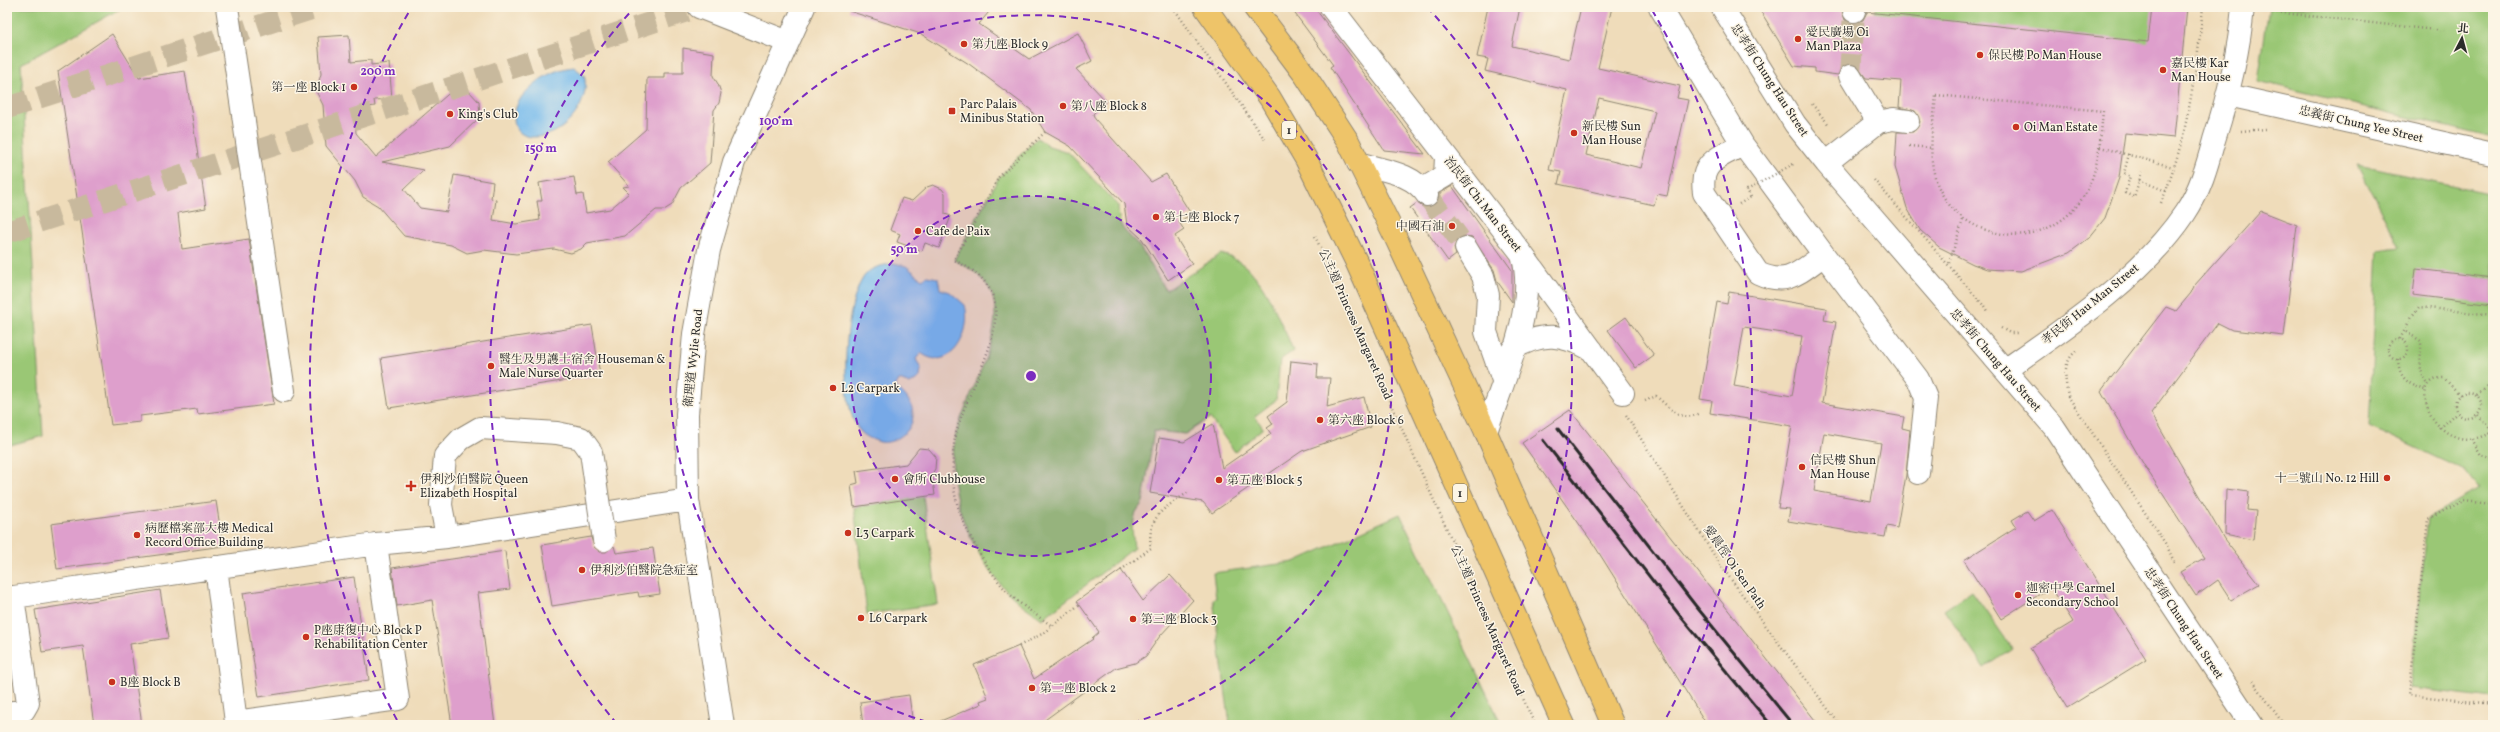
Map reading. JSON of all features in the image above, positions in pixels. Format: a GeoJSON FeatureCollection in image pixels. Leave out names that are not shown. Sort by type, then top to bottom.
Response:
{"type":"FeatureCollection","features":[{"type":"Feature","properties":{"kind":"highway","name":"公主道 Princess Margaret Road"},"geometry":{"type":"LineString","coordinates":[[1205,7],[1270,98],[1306,159],[1356,260],[1564,725]]}},
{"type":"Feature","properties":{"kind":"highway"},"geometry":{"type":"LineString","coordinates":[[1254,7],[1305,75],[1348,141],[1394,234],[1486,432],[1613,725]]}},
{"type":"Feature","properties":{"kind":"street"},"geometry":{"type":"LineString","coordinates":[[228,7],[284,391]]}},
{"type":"Feature","properties":{"kind":"street"},"geometry":{"type":"LineString","coordinates":[[699,7],[788,42]]}},
{"type":"Feature","properties":{"kind":"street","name":"衛理道 Wylie Road"},"geometry":{"type":"LineString","coordinates":[[723,725],[688,500],[687,406],[694,334],[709,250],[734,162],[804,7]]}},
{"type":"Feature","properties":{"kind":"street","name":"治民街 Chi Man Street"},"geometry":{"type":"LineString","coordinates":[[1331,7],[1522,254],[1527,272],[1526,304],[1486,432]]}},
{"type":"Feature","properties":{"kind":"street"},"geometry":{"type":"LineString","coordinates":[[1660,7],[1743,145],[1824,256],[1918,379],[1926,398],[1918,473]]}},
{"type":"Feature","properties":{"kind":"street","name":"忠孝街 Chung Hau Street"},"geometry":{"type":"LineString","coordinates":[[1722,7],[1795,124],[2054,428],[2252,725]]}},
{"type":"Feature","properties":{"kind":"street","name":"孝民街 Hau Man Street"},"geometry":{"type":"LineString","coordinates":[[2005,370],[2054,336],[2124,280],[2172,232],[2186,212],[2202,182],[2228,95],[2251,9]]}},
{"type":"Feature","properties":{"kind":"street"},"geometry":{"type":"LineString","coordinates":[[1850,76],[1878,122]]}},
{"type":"Feature","properties":{"kind":"street","name":"忠義街 Chung Yee Street"},"geometry":{"type":"LineString","coordinates":[[2228,95],[2493,154]]}},
{"type":"Feature","properties":{"kind":"street"},"geometry":{"type":"LineString","coordinates":[[1826,162],[1878,122],[1892,119],[1908,121]]}},
{"type":"Feature","properties":{"kind":"street"},"geometry":{"type":"LineString","coordinates":[[1743,145],[1710,163],[1702,182],[1704,193],[1758,273],[1770,279],[1782,280],[1795,275],[1824,256]]}},
{"type":"Feature","properties":{"kind":"street"},"geometry":{"type":"LineString","coordinates":[[1358,163],[1408,177],[1425,192],[1445,176],[1446,157]]}},
{"type":"Feature","properties":{"kind":"street"},"geometry":{"type":"LineString","coordinates":[[1466,248],[1483,276],[1488,294],[1486,332],[1503,380]]}},
{"type":"Feature","properties":{"kind":"street"},"geometry":{"type":"LineString","coordinates":[[1522,254],[1594,351],[1623,393]]}},
{"type":"Feature","properties":{"kind":"street"},"geometry":{"type":"LineString","coordinates":[[1513,349],[1528,340],[1544,336],[1563,337],[1594,351]]}},
{"type":"Feature","properties":{"kind":"street"},"geometry":{"type":"LineString","coordinates":[[447,537],[441,505],[445,456],[461,439],[480,428],[557,433],[581,438],[592,452],[604,540]]}},
{"type":"Feature","properties":{"kind":"street"},"geometry":{"type":"LineString","coordinates":[[7,713],[24,710],[28,703],[10,597],[376,544],[447,537],[688,500]]}},
{"type":"Feature","properties":{"kind":"street"},"geometry":{"type":"LineString","coordinates":[[216,567],[236,722],[398,699],[376,544]]}},
{"type":"Feature","properties":{"kind":"path"},"geometry":{"type":"LineString","coordinates":[[1172,7],[1270,147]]}},
{"type":"Feature","properties":{"kind":"path"},"geometry":{"type":"LineString","coordinates":[[2161,205],[2173,167],[2196,80],[2203,7]]}},
{"type":"Feature","properties":{"kind":"path"},"geometry":{"type":"LineString","coordinates":[[2251,9],[2444,31]]}},
{"type":"Feature","properties":{"kind":"path"},"geometry":{"type":"LineString","coordinates":[[1936,95],[2103,111],[2100,147],[2097,167],[2080,203],[2068,215],[2051,225],[2030,234],[2008,237],[1980,228],[1963,220],[1949,205],[1940,191],[1934,173],[1932,148],[1936,95]]}},
{"type":"Feature","properties":{"kind":"path"},"geometry":{"type":"LineString","coordinates":[[2234,134],[2257,129],[2272,130]]}},
{"type":"Feature","properties":{"kind":"path"},"geometry":{"type":"LineString","coordinates":[[1045,132],[999,177],[954,260],[972,270],[988,285],[994,300],[995,324],[988,351],[960,416],[954,444],[952,470],[956,499],[967,528],[983,558],[1002,586],[1022,605],[1052,626]]}},
{"type":"Feature","properties":{"kind":"path"},"geometry":{"type":"LineString","coordinates":[[1909,146],[1932,148]]}},
{"type":"Feature","properties":{"kind":"path"},"geometry":{"type":"LineString","coordinates":[[2100,147],[2173,167]]}},
{"type":"Feature","properties":{"kind":"path"},"geometry":{"type":"LineString","coordinates":[[2130,154],[2124,173],[2130,176],[2125,193],[2134,197],[2142,172]]}},
{"type":"Feature","properties":{"kind":"path"},"geometry":{"type":"LineString","coordinates":[[1751,197],[1747,190],[1795,163]]}},
{"type":"Feature","properties":{"kind":"path"},"geometry":{"type":"LineString","coordinates":[[2139,180],[2166,191]]}},
{"type":"Feature","properties":{"kind":"path"},"geometry":{"type":"LineString","coordinates":[[1949,263],[1963,220]]}},
{"type":"Feature","properties":{"kind":"path","name":"公主道 Princess Margaret Road"},"geometry":{"type":"LineString","coordinates":[[1313,231],[1535,725]]}},
{"type":"Feature","properties":{"kind":"path"},"geometry":{"type":"LineString","coordinates":[[1984,306],[1990,317]]}},
{"type":"Feature","properties":{"kind":"path"},"geometry":{"type":"LineString","coordinates":[[2400,339],[2406,343],[2408,350],[2403,358],[2398,359],[2390,357],[2388,347],[2391,341],[2400,339],[2406,332],[2412,316],[2419,307],[2493,315]]}},
{"type":"Feature","properties":{"kind":"path"},"geometry":{"type":"LineString","coordinates":[[1998,326],[2010,333],[2025,333]]}},
{"type":"Feature","properties":{"kind":"path"},"geometry":{"type":"LineString","coordinates":[[2406,332],[2417,337],[2421,341],[2419,366],[2422,378],[2429,385]]}},
{"type":"Feature","properties":{"kind":"path"},"geometry":{"type":"LineString","coordinates":[[2080,347],[2068,358],[2064,372],[2068,396],[2167,546],[2176,565]]}},
{"type":"Feature","properties":{"kind":"path"},"geometry":{"type":"LineString","coordinates":[[2398,359],[2398,370],[2402,377],[2415,387],[2426,390]]}},
{"type":"Feature","properties":{"kind":"path"},"geometry":{"type":"LineString","coordinates":[[2460,395],[2444,378],[2436,378],[2429,385],[2426,390],[2425,405],[2430,417],[2439,428],[2450,435],[2472,439],[2493,431],[2478,415]]}},
{"type":"Feature","properties":{"kind":"path"},"geometry":{"type":"LineString","coordinates":[[2477,395],[2493,383]]}},
{"type":"Feature","properties":{"kind":"path"},"geometry":{"type":"LineString","coordinates":[[2468,392],[2477,395],[2482,405],[2478,415],[2466,418],[2457,412],[2455,402],[2460,395],[2468,392]]}},
{"type":"Feature","properties":{"kind":"path"},"geometry":{"type":"LineString","coordinates":[[1647,400],[1656,396],[1682,417],[1692,418],[1699,413]]}},
{"type":"Feature","properties":{"kind":"path"},"geometry":{"type":"LineString","coordinates":[[2439,428],[2457,412]]}},
{"type":"Feature","properties":{"kind":"path","name":"愛晨徑 Oi Sen Path"},"geometry":{"type":"LineString","coordinates":[[1625,414],[1721,566],[1840,725]]}},
{"type":"Feature","properties":{"kind":"path"},"geometry":{"type":"LineString","coordinates":[[2472,439],[2481,455],[2493,459]]}},
{"type":"Feature","properties":{"kind":"path"},"geometry":{"type":"LineString","coordinates":[[1121,570],[1151,548],[1150,528],[1161,511],[1189,492]]}},
{"type":"Feature","properties":{"kind":"path"},"geometry":{"type":"LineString","coordinates":[[2493,504],[2463,501],[2428,520],[2409,695],[2493,704]]}},
{"type":"Feature","properties":{"kind":"path"},"geometry":{"type":"LineString","coordinates":[[1020,646],[1052,626],[1080,604]]}},
{"type":"Feature","properties":{"kind":"path"},"geometry":{"type":"LineString","coordinates":[[2252,680],[2284,725]]}},
{"type":"Feature","properties":{"kind":"green space"},"geometry":{"type":"Polygon","coordinates":[[[7,7],[124,7],[21,64],[43,436],[7,446],[7,7]]]}},
{"type":"Feature","properties":{"kind":"green space","name":"保民樓 Po Man House"},"geometry":{"type":"Polygon","coordinates":[[[1876,7],[2159,7],[2152,99],[1870,71],[1876,7]]]}},
{"type":"Feature","properties":{"kind":"green space"},"geometry":{"type":"Polygon","coordinates":[[[2269,7],[2493,7],[2493,138],[2258,81],[2269,7]]]}},
{"type":"Feature","properties":{"kind":"green space"},"geometry":{"type":"Polygon","coordinates":[[[1037,138],[1049,146],[1068,152],[1118,206],[1121,226],[1139,246],[1166,290],[1221,254],[1233,258],[1251,272],[1265,291],[1271,301],[1293,351],[1280,360],[1276,400],[1255,416],[1263,428],[1235,452],[1210,418],[1185,434],[1154,431],[1143,502],[1136,512],[1132,528],[1134,548],[1042,619],[1006,591],[990,571],[980,555],[971,538],[957,501],[952,462],[954,443],[959,426],[984,363],[995,321],[994,302],[987,285],[976,273],[954,260],[999,177],[1037,138]]]}},
{"type":"Feature","properties":{"kind":"green space"},"geometry":{"type":"Polygon","coordinates":[[[2357,165],[2493,194],[2493,698],[2410,688],[2427,518],[2479,489],[2465,471],[2369,426],[2378,250],[2400,247],[2357,165]]]}},
{"type":"Feature","properties":{"kind":"green space"},"geometry":{"type":"Polygon","coordinates":[[[923,496],[938,604],[867,614],[854,507],[923,496]]]}},
{"type":"Feature","properties":{"kind":"green space"},"geometry":{"type":"Polygon","coordinates":[[[1400,514],[1502,725],[1230,725],[1213,599],[1216,598],[1213,573],[1294,562],[1400,514]]]}},
{"type":"Feature","properties":{"kind":"green space"},"geometry":{"type":"Polygon","coordinates":[[[1972,591],[2012,648],[1984,668],[1944,610],[1972,591]]]}},
{"type":"Feature","properties":{"kind":"water"},"geometry":{"type":"Polygon","coordinates":[[[574,67],[584,75],[585,85],[581,104],[569,121],[553,133],[543,136],[532,137],[524,135],[518,131],[514,118],[515,110],[524,94],[540,79],[553,72],[574,67]]]}},
{"type":"Feature","properties":{"kind":"water"},"geometry":{"type":"Polygon","coordinates":[[[894,263],[906,266],[922,279],[927,276],[938,278],[940,289],[950,292],[965,305],[967,316],[962,338],[956,348],[949,355],[941,358],[931,358],[921,353],[916,359],[921,369],[920,377],[910,384],[899,380],[895,387],[905,395],[912,406],[913,419],[911,425],[904,434],[895,440],[880,442],[863,434],[853,419],[848,400],[846,377],[848,326],[853,303],[860,284],[868,272],[874,268],[894,263]]]}},
{"type":"Feature","properties":{"kind":"building"},"geometry":{"type":"Polygon","coordinates":[[[850,7],[993,7],[979,24],[1029,59],[1078,33],[1092,61],[1076,69],[1106,101],[1093,114],[1095,119],[1151,182],[1166,174],[1191,214],[1179,222],[1184,230],[1175,236],[1192,264],[1168,280],[1142,239],[1127,225],[1124,204],[1070,146],[1045,132],[1031,110],[969,64],[921,34],[849,11],[850,7]]]}},
{"type":"Feature","properties":{"kind":"building"},"geometry":{"type":"Polygon","coordinates":[[[1290,7],[1314,7],[1425,154],[1384,150],[1330,67],[1333,65],[1290,7]]]}},
{"type":"Feature","properties":{"kind":"building","name":"新民樓 Sun Man House"},"geometry":{"type":"Polygon","coordinates":[[[1488,7],[1520,7],[1512,46],[1569,59],[1581,7],[1612,7],[1598,68],[1680,86],[1677,98],[1688,100],[1667,196],[1657,194],[1654,205],[1558,184],[1561,172],[1549,170],[1567,90],[1485,71],[1488,59],[1477,57],[1488,7]],[[1599,98],[1586,155],[1641,168],[1655,111],[1599,98]]]}},
{"type":"Feature","properties":{"kind":"building"},"geometry":{"type":"Polygon","coordinates":[[[1758,7],[1832,7],[1842,10],[1845,20],[1851,23],[1863,20],[1867,12],[2148,42],[2152,7],[2187,7],[2174,138],[2125,133],[2119,178],[2105,218],[2089,238],[2069,253],[2021,271],[1987,269],[1973,264],[1939,247],[1920,230],[1907,208],[1895,167],[1897,132],[1913,132],[1920,122],[1915,111],[1899,107],[1901,81],[1866,78],[1856,65],[1850,64],[1843,66],[1838,75],[1815,72],[1815,68],[1794,66],[1758,7]]]}},
{"type":"Feature","properties":{"kind":"building"},"geometry":{"type":"Polygon","coordinates":[[[112,34],[139,78],[185,71],[206,208],[178,213],[182,249],[249,239],[274,404],[198,414],[197,409],[140,416],[140,422],[111,425],[58,71],[112,34]]]}},
{"type":"Feature","properties":{"kind":"building"},"geometry":{"type":"Polygon","coordinates":[[[349,35],[351,62],[371,60],[371,65],[389,63],[392,99],[374,100],[375,106],[354,109],[356,133],[376,157],[455,88],[469,91],[479,102],[480,117],[450,146],[382,162],[424,170],[404,189],[420,208],[447,212],[454,175],[493,182],[491,199],[496,200],[493,220],[516,224],[540,220],[537,201],[542,201],[539,183],[574,177],[577,195],[583,194],[586,213],[610,209],[629,193],[623,187],[629,186],[608,162],[646,129],[647,78],[665,78],[665,73],[683,73],[683,48],[714,53],[713,76],[721,93],[719,103],[714,110],[710,163],[681,188],[672,205],[664,210],[656,210],[625,236],[587,243],[581,249],[571,253],[554,249],[516,254],[484,250],[467,253],[451,245],[404,236],[378,206],[363,197],[355,181],[326,146],[323,105],[316,91],[321,74],[318,37],[349,35]]]}},
{"type":"Feature","properties":{"kind":"building"},"geometry":{"type":"Polygon","coordinates":[[[933,185],[942,189],[945,193],[945,214],[951,216],[939,248],[925,243],[922,251],[897,242],[900,234],[890,230],[902,198],[912,201],[927,187],[933,185]]]}},
{"type":"Feature","properties":{"kind":"building","name":"中國石油"},"geometry":{"type":"Polygon","coordinates":[[[1452,186],[1512,270],[1512,302],[1497,281],[1494,270],[1472,237],[1465,236],[1459,238],[1454,248],[1456,255],[1448,261],[1410,208],[1417,203],[1423,207],[1435,205],[1439,194],[1452,186]]]}},
{"type":"Feature","properties":{"kind":"building"},"geometry":{"type":"Polygon","coordinates":[[[2261,211],[2297,225],[2284,336],[2232,330],[2218,323],[2151,413],[2224,539],[2259,584],[2231,600],[2218,580],[2196,596],[2180,572],[2204,558],[2144,465],[2101,391],[2166,307],[2176,311],[2191,293],[2194,286],[2261,211]]]}},
{"type":"Feature","properties":{"kind":"building"},"geometry":{"type":"Polygon","coordinates":[[[2416,269],[2493,278],[2493,305],[2413,295],[2416,269]]]}},
{"type":"Feature","properties":{"kind":"building"},"geometry":{"type":"Polygon","coordinates":[[[1729,292],[1826,308],[1824,320],[1836,322],[1822,403],[1904,417],[1902,428],[1910,430],[1906,475],[1897,528],[1887,526],[1885,537],[1788,521],[1790,509],[1778,508],[1792,426],[1710,413],[1712,401],[1700,399],[1717,302],[1727,304],[1729,292]],[[1744,327],[1734,386],[1792,396],[1802,336],[1744,327]],[[1824,433],[1814,491],[1871,501],[1881,443],[1824,433]]]}},
{"type":"Feature","properties":{"kind":"building"},"geometry":{"type":"Polygon","coordinates":[[[1626,317],[1654,355],[1636,368],[1608,330],[1626,317]]]}},
{"type":"Feature","properties":{"kind":"building","name":"醫生及男護士宿舍 Houseman & Male Nurse Quarter"},"geometry":{"type":"Polygon","coordinates":[[[592,325],[600,375],[389,408],[381,358],[592,325]]]}},
{"type":"Feature","properties":{"kind":"building"},"geometry":{"type":"Polygon","coordinates":[[[1291,361],[1318,364],[1317,378],[1330,378],[1327,407],[1364,397],[1371,427],[1302,451],[1212,513],[1203,502],[1150,493],[1159,438],[1184,442],[1213,424],[1222,468],[1271,434],[1267,428],[1273,424],[1268,416],[1287,402],[1291,361]]]}},
{"type":"Feature","properties":{"kind":"building"},"geometry":{"type":"Polygon","coordinates":[[[1570,410],[1819,725],[1707,725],[1594,545],[1522,443],[1570,410]]]}},
{"type":"Feature","properties":{"kind":"building","name":"會所 Clubhouse"},"geometry":{"type":"Polygon","coordinates":[[[919,448],[929,449],[936,457],[935,469],[932,474],[935,495],[854,507],[851,485],[858,483],[856,471],[906,464],[919,448]]]}},
{"type":"Feature","properties":{"kind":"building"},"geometry":{"type":"Polygon","coordinates":[[[2226,489],[2249,492],[2247,510],[2256,511],[2253,540],[2225,534],[2226,489]]]}},
{"type":"Feature","properties":{"kind":"building","name":"病歷檔案部大樓 Medical Record Office Building"},"geometry":{"type":"Polygon","coordinates":[[[216,501],[223,546],[57,569],[51,524],[216,501]]]}},
{"type":"Feature","properties":{"kind":"building"},"geometry":{"type":"Polygon","coordinates":[[[2052,510],[2146,659],[2067,708],[2030,648],[2073,622],[2051,587],[2001,619],[1964,560],[2016,527],[2012,520],[2027,511],[2034,521],[2052,510]]]}},
{"type":"Feature","properties":{"kind":"building","name":"伊利沙伯醫院急症室"},"geometry":{"type":"Polygon","coordinates":[[[591,537],[594,547],[600,552],[606,552],[614,546],[616,553],[653,548],[660,594],[639,597],[638,592],[552,606],[542,545],[591,537]]]}},
{"type":"Feature","properties":{"kind":"building"},"geometry":{"type":"Polygon","coordinates":[[[505,551],[510,589],[478,593],[495,725],[452,725],[432,600],[397,606],[392,568],[505,551]]]}},
{"type":"Feature","properties":{"kind":"building"},"geometry":{"type":"Polygon","coordinates":[[[1121,570],[1143,601],[1170,575],[1193,600],[1160,636],[1146,656],[1135,663],[1116,668],[1038,725],[931,725],[981,704],[980,701],[988,698],[974,665],[1019,646],[1034,679],[1093,639],[1092,638],[1099,632],[1077,601],[1121,570]]]}},
{"type":"Feature","properties":{"kind":"building","name":"P座康復中心 Block P Rehabilitation Center"},"geometry":{"type":"Polygon","coordinates":[[[354,577],[369,680],[259,697],[243,593],[354,577]]]}},
{"type":"Feature","properties":{"kind":"building","name":"B座 Block B"},"geometry":{"type":"Polygon","coordinates":[[[160,590],[168,638],[130,644],[142,725],[94,725],[83,646],[42,652],[35,610],[160,590]]]}},
{"type":"Feature","properties":{"kind":"building"},"geometry":{"type":"Polygon","coordinates":[[[909,695],[913,725],[863,725],[860,702],[909,695]]]}},
{"type":"Feature","properties":{"kind":"tunnel"},"geometry":{"type":"LineString","coordinates":[[7,108],[317,7]]}},
{"type":"Feature","properties":{"kind":"tunnel"},"geometry":{"type":"LineString","coordinates":[[7,232],[699,7]]}},
{"type":"Feature","properties":{"kind":"tunnel"},"geometry":{"type":"LineString","coordinates":[[1850,76],[1854,11]]}},
{"type":"Feature","properties":{"kind":"tunnel"},"geometry":{"type":"LineString","coordinates":[[1427,195],[1466,248]]}},
{"type":"Feature","properties":{"kind":"railway"},"geometry":{"type":"LineString","coordinates":[[1558,429],[1695,605],[1793,725]]}},
{"type":"Feature","properties":{"kind":"railway"},"geometry":{"type":"LineString","coordinates":[[1543,440],[1681,617],[1771,725]]}},
{"type":"Feature","properties":{"kind":"place","name":"愛民廣場 Oi Man Plaza"},"geometry":{"type":"Point","coordinates":[1798,39]}},
{"type":"Feature","properties":{"kind":"place","name":"第九座 Block 9"},"geometry":{"type":"Point","coordinates":[964,44]}},
{"type":"Feature","properties":{"kind":"place","name":"保民樓 Po Man House"},"geometry":{"type":"Point","coordinates":[1980,55]}},
{"type":"Feature","properties":{"kind":"place","name":"嘉民樓 Kar Man House"},"geometry":{"type":"Point","coordinates":[2163,70]}},
{"type":"Feature","properties":{"kind":"place","name":"第一座 Block 1"},"geometry":{"type":"Point","coordinates":[354,87]}},
{"type":"Feature","properties":{"kind":"place","name":"第八座 Block 8"},"geometry":{"type":"Point","coordinates":[1063,106]}},
{"type":"Feature","properties":{"kind":"place","name":"Parc Palais Minibus Station"},"geometry":{"type":"Point","coordinates":[952,111]}},
{"type":"Feature","properties":{"kind":"place","name":"King's Club"},"geometry":{"type":"Point","coordinates":[450,114]}},
{"type":"Feature","properties":{"kind":"place","name":"Oi Man Estate"},"geometry":{"type":"Point","coordinates":[2016,127]}},
{"type":"Feature","properties":{"kind":"place","name":"新民樓 Sun Man House"},"geometry":{"type":"Point","coordinates":[1574,133]}},
{"type":"Feature","properties":{"kind":"place","name":"第七座 Block 7"},"geometry":{"type":"Point","coordinates":[1156,217]}},
{"type":"Feature","properties":{"kind":"place","name":"中國石油"},"geometry":{"type":"Point","coordinates":[1452,226]}},
{"type":"Feature","properties":{"kind":"place","name":"Cafe de Paix"},"geometry":{"type":"Point","coordinates":[918,231]}},
{"type":"Feature","properties":{"kind":"place","name":"醫生及男護士宿舍 Houseman & Male Nurse Quarter"},"geometry":{"type":"Point","coordinates":[491,366]}},
{"type":"Feature","properties":{"kind":"place","name":"L2 Carpark"},"geometry":{"type":"Point","coordinates":[833,388]}},
{"type":"Feature","properties":{"kind":"place","name":"第六座 Block 6"},"geometry":{"type":"Point","coordinates":[1320,420]}},
{"type":"Feature","properties":{"kind":"place","name":"信民樓 Shun Man House"},"geometry":{"type":"Point","coordinates":[1802,467]}},
{"type":"Feature","properties":{"kind":"place","name":"十二號山 No. 12 Hill"},"geometry":{"type":"Point","coordinates":[2387,478]}},
{"type":"Feature","properties":{"kind":"place","name":"會所 Clubhouse"},"geometry":{"type":"Point","coordinates":[895,479]}},
{"type":"Feature","properties":{"kind":"place","name":"第五座 Block 5"},"geometry":{"type":"Point","coordinates":[1219,480]}},
{"type":"Feature","properties":{"kind":"place","name":"伊利沙伯醫院 Queen Elizabeth Hospital"},"geometry":{"type":"Point","coordinates":[411,486]}},
{"type":"Feature","properties":{"kind":"place","name":"L3 Carpark"},"geometry":{"type":"Point","coordinates":[848,533]}},
{"type":"Feature","properties":{"kind":"place","name":"病歷檔案部大樓 Medical Record Office Building"},"geometry":{"type":"Point","coordinates":[137,535]}},
{"type":"Feature","properties":{"kind":"place","name":"伊利沙伯醫院急症室"},"geometry":{"type":"Point","coordinates":[582,570]}},
{"type":"Feature","properties":{"kind":"place","name":"迦密中學 Carmel Secondary School"},"geometry":{"type":"Point","coordinates":[2018,595]}},
{"type":"Feature","properties":{"kind":"place","name":"L6 Carpark"},"geometry":{"type":"Point","coordinates":[861,618]}},
{"type":"Feature","properties":{"kind":"place","name":"第三座 Block 3"},"geometry":{"type":"Point","coordinates":[1133,619]}},
{"type":"Feature","properties":{"kind":"place","name":"P座康復中心 Block P Rehabilitation Center"},"geometry":{"type":"Point","coordinates":[306,637]}},
{"type":"Feature","properties":{"kind":"place","name":"B座 Block B"},"geometry":{"type":"Point","coordinates":[112,682]}},
{"type":"Feature","properties":{"kind":"place","name":"第二座 Block 2"},"geometry":{"type":"Point","coordinates":[1032,688]}}]}
